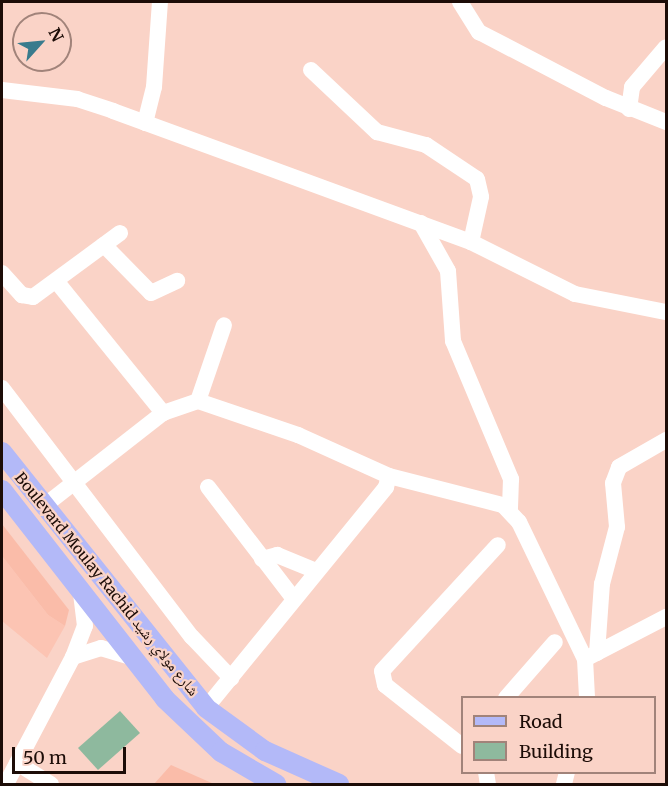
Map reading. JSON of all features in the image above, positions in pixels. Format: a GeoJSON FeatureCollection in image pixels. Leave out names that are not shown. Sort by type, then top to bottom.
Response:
{"type":"FeatureCollection","features":[{"type":"Feature","properties":{"kind":"main road","name":"Boulevard Moulay Rachid شارع مولاي رشيد"},"geometry":{"type":"LineString","coordinates":[[2,452],[206,708],[265,751],[339,784]]}},
{"type":"Feature","properties":{"kind":"main road","name":"Boulevard Moulay Rachid شارع مولاي رشيد"},"geometry":{"type":"LineString","coordinates":[[2,490],[81,592],[193,729],[221,752],[276,784]]}},
{"type":"Feature","properties":{"kind":"street"},"geometry":{"type":"LineString","coordinates":[[146,123],[154,87],[160,2]]}},
{"type":"Feature","properties":{"kind":"street"},"geometry":{"type":"LineString","coordinates":[[460,2],[479,32],[629,109],[666,122]]}},
{"type":"Feature","properties":{"kind":"street"},"geometry":{"type":"LineString","coordinates":[[629,109],[632,87],[666,47]]}},
{"type":"Feature","properties":{"kind":"street"},"geometry":{"type":"LineString","coordinates":[[311,70],[377,132],[426,145],[477,178],[481,197],[471,242]]}},
{"type":"Feature","properties":{"kind":"street"},"geometry":{"type":"LineString","coordinates":[[2,90],[76,99],[471,242],[575,294],[666,312]]}},
{"type":"Feature","properties":{"kind":"street"},"geometry":{"type":"LineString","coordinates":[[421,223],[448,271],[453,341],[511,479],[510,510],[591,656]]}},
{"type":"Feature","properties":{"kind":"street"},"geometry":{"type":"LineString","coordinates":[[2,273],[26,297],[57,282],[120,233]]}},
{"type":"Feature","properties":{"kind":"street"},"geometry":{"type":"LineString","coordinates":[[105,245],[152,293],[177,281]]}},
{"type":"Feature","properties":{"kind":"street"},"geometry":{"type":"LineString","coordinates":[[57,282],[163,413]]}},
{"type":"Feature","properties":{"kind":"street"},"geometry":{"type":"LineString","coordinates":[[198,401],[224,325]]}},
{"type":"Feature","properties":{"kind":"street"},"geometry":{"type":"LineString","coordinates":[[2,388],[192,637],[231,678]]}},
{"type":"Feature","properties":{"kind":"street"},"geometry":{"type":"LineString","coordinates":[[44,506],[163,413],[198,401],[298,435],[388,476],[510,510]]}},
{"type":"Feature","properties":{"kind":"street"},"geometry":{"type":"LineString","coordinates":[[587,696],[602,584],[616,527],[613,483],[619,467],[666,440]]}},
{"type":"Feature","properties":{"kind":"street"},"geometry":{"type":"LineString","coordinates":[[206,708],[386,486],[388,476]]}},
{"type":"Feature","properties":{"kind":"street"},"geometry":{"type":"LineString","coordinates":[[208,487],[294,599]]}},
{"type":"Feature","properties":{"kind":"street"},"geometry":{"type":"LineString","coordinates":[[461,745],[385,685],[382,670],[498,544]]}},
{"type":"Feature","properties":{"kind":"street"},"geometry":{"type":"LineString","coordinates":[[262,559],[277,555],[316,571]]}},
{"type":"Feature","properties":{"kind":"street"},"geometry":{"type":"LineString","coordinates":[[6,784],[73,657],[85,626],[81,592]]}},
{"type":"Feature","properties":{"kind":"street"},"geometry":{"type":"LineString","coordinates":[[591,656],[666,617]]}},
{"type":"Feature","properties":{"kind":"street"},"geometry":{"type":"LineString","coordinates":[[508,696],[555,642]]}},
{"type":"Feature","properties":{"kind":"street"},"geometry":{"type":"LineString","coordinates":[[73,657],[101,648],[134,658]]}},
{"type":"Feature","properties":{"kind":"street"},"geometry":{"type":"LineString","coordinates":[[17,763],[51,784]]}},
{"type":"Feature","properties":{"kind":"shaded area"},"geometry":{"type":"Polygon","coordinates":[[[2,524],[69,610],[65,626],[48,615],[2,556],[2,524]]]}},
{"type":"Feature","properties":{"kind":"shaded area"},"geometry":{"type":"Polygon","coordinates":[[[2,556],[48,615],[65,626],[47,658],[2,621],[2,556]]]}},
{"type":"Feature","properties":{"kind":"shaded area"},"geometry":{"type":"Polygon","coordinates":[[[171,765],[214,784],[154,784],[171,765]]]}},
{"type":"Feature","properties":{"kind":"building"},"geometry":{"type":"Polygon","coordinates":[[[120,711],[140,733],[98,770],[78,748],[120,711]]]}}]}
